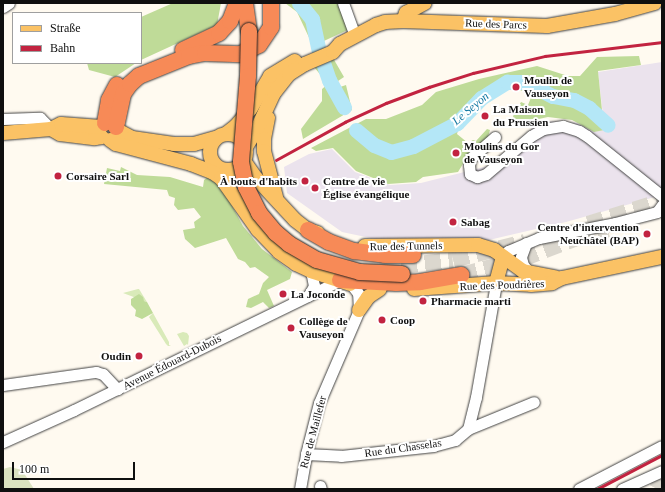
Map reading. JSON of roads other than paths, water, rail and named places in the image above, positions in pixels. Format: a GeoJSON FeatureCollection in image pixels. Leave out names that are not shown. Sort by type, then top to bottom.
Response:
{"type":"FeatureCollection","features":[{"type":"Feature","properties":{"kind":"highway"},"geometry":{"type":"LineString","coordinates":[[108,131],[109,100],[120,82],[135,70],[219,33],[230,21],[237,3]]}},
{"type":"Feature","properties":{"kind":"highway"},"geometry":{"type":"LineString","coordinates":[[245,3],[253,31],[258,64],[250,141],[250,162],[254,183],[266,207],[284,228],[296,238],[320,252],[360,263],[401,270]]}},
{"type":"Feature","properties":{"kind":"highway"},"geometry":{"type":"LineString","coordinates":[[253,31],[254,3]]}},
{"type":"Feature","properties":{"kind":"highway"},"geometry":{"type":"LineString","coordinates":[[108,131],[123,94],[130,84],[140,76],[189,56],[205,53],[242,54],[259,45],[271,27],[271,3]]}},
{"type":"Feature","properties":{"kind":"highway"},"geometry":{"type":"LineString","coordinates":[[308,230],[329,242],[354,251],[385,255],[413,255]]}},
{"type":"Feature","properties":{"kind":"highway"},"geometry":{"type":"LineString","coordinates":[[346,282],[409,282],[460,276]]}},
{"type":"Feature","properties":{"kind":"main road"},"geometry":{"type":"LineString","coordinates":[[403,21],[406,13],[425,3]]}},
{"type":"Feature","properties":{"kind":"main road","name":"Rue des Parcs"},"geometry":{"type":"LineString","coordinates":[[245,154],[270,99],[278,86],[294,70],[331,44],[340,44],[385,22],[403,21],[547,26],[627,12],[655,3]]}},
{"type":"Feature","properties":{"kind":"main road","name":"Rue des Parcs"},"geometry":{"type":"LineString","coordinates":[[221,136],[251,108],[270,76],[287,65],[313,57]]}},
{"type":"Feature","properties":{"kind":"main road","name":"Rue des Parcs"},"geometry":{"type":"LineString","coordinates":[[270,99],[264,139],[264,151],[276,197]]}},
{"type":"Feature","properties":{"kind":"main road"},"geometry":{"type":"LineString","coordinates":[[3,132],[51,128],[61,124],[108,131],[132,138],[169,144],[194,144],[221,136],[239,137],[256,178],[276,197],[295,220],[308,230]]}},
{"type":"Feature","properties":{"kind":"main road"},"geometry":{"type":"LineString","coordinates":[[108,131],[116,144],[191,164],[212,172],[221,178],[268,242],[279,252],[296,264],[311,271],[346,282]]}},
{"type":"Feature","properties":{"kind":"main road"},"geometry":{"type":"LineString","coordinates":[[221,136],[210,148],[212,160],[217,167],[230,170],[235,168],[245,154]]}},
{"type":"Feature","properties":{"kind":"main road"},"geometry":{"type":"LineString","coordinates":[[162,156],[183,153],[212,160]]}},
{"type":"Feature","properties":{"kind":"main road"},"geometry":{"type":"LineString","coordinates":[[230,170],[243,196],[248,216]]}},
{"type":"Feature","properties":{"kind":"main road"},"geometry":{"type":"LineString","coordinates":[[248,216],[251,207],[256,202],[263,198],[276,197]]}},
{"type":"Feature","properties":{"kind":"main road","name":"Rue des Tunnels"},"geometry":{"type":"LineString","coordinates":[[308,230],[361,246],[478,245],[489,248],[518,268],[528,272],[562,278]]}},
{"type":"Feature","properties":{"kind":"main road"},"geometry":{"type":"LineString","coordinates":[[496,283],[503,257]]}},
{"type":"Feature","properties":{"kind":"main road","name":"Rue des Poudrières"},"geometry":{"type":"LineString","coordinates":[[346,282],[368,289],[399,290],[496,283],[532,285],[552,283],[562,278],[662,257]]}},
{"type":"Feature","properties":{"kind":"main road"},"geometry":{"type":"LineString","coordinates":[[358,310],[368,297],[380,289]]}},
{"type":"Feature","properties":{"kind":"street"},"geometry":{"type":"LineString","coordinates":[[3,7],[9,3]]}},
{"type":"Feature","properties":{"kind":"street"},"geometry":{"type":"LineString","coordinates":[[343,3],[354,36]]}},
{"type":"Feature","properties":{"kind":"street"},"geometry":{"type":"LineString","coordinates":[[3,119],[40,118],[51,128]]}},
{"type":"Feature","properties":{"kind":"street"},"geometry":{"type":"LineString","coordinates":[[495,137],[471,158],[469,165],[470,174],[477,178],[486,174],[531,136],[543,129],[553,126],[567,127],[578,131],[662,196]]}},
{"type":"Feature","properties":{"kind":"street"},"geometry":{"type":"LineString","coordinates":[[503,257],[508,251],[526,243],[573,230],[622,222],[657,212],[662,205]]}},
{"type":"Feature","properties":{"kind":"street"},"geometry":{"type":"LineString","coordinates":[[526,243],[521,257],[523,265],[528,272]]}},
{"type":"Feature","properties":{"kind":"street"},"geometry":{"type":"LineString","coordinates":[[308,296],[314,286],[311,271]]}},
{"type":"Feature","properties":{"kind":"street"},"geometry":{"type":"LineString","coordinates":[[346,282],[358,293],[358,310]]}},
{"type":"Feature","properties":{"kind":"street","name":"Avenue Édouard-Dubois"},"geometry":{"type":"LineString","coordinates":[[3,442],[117,390],[201,347],[308,296],[346,282]]}},
{"type":"Feature","properties":{"kind":"street"},"geometry":{"type":"LineString","coordinates":[[468,429],[476,397],[496,283]]}},
{"type":"Feature","properties":{"kind":"street","name":"Rue de Maillefer"},"geometry":{"type":"LineString","coordinates":[[300,489],[306,454],[319,403],[358,310]]}},
{"type":"Feature","properties":{"kind":"street"},"geometry":{"type":"LineString","coordinates":[[3,385],[96,372],[103,374],[117,390]]}},
{"type":"Feature","properties":{"kind":"street","name":"Rue du Chasselas"},"geometry":{"type":"LineString","coordinates":[[306,454],[341,456],[433,446],[455,440],[468,429],[534,402]]}},
{"type":"Feature","properties":{"kind":"street"},"geometry":{"type":"LineString","coordinates":[[579,489],[662,446]]}},
{"type":"Feature","properties":{"kind":"street"},"geometry":{"type":"LineString","coordinates":[[622,489],[662,471]]}},
{"type":"Feature","properties":{"kind":"waterway","name":"Le Seyon"},"geometry":{"type":"LineString","coordinates":[[299,3],[312,19],[319,51],[329,80],[344,107]]}},
{"type":"Feature","properties":{"kind":"waterway","name":"Le Seyon"},"geometry":{"type":"LineString","coordinates":[[356,130],[374,145],[391,152],[413,146],[457,123],[481,98],[507,82],[525,82],[553,96],[574,100],[589,108],[608,125]]}},
{"type":"Feature","properties":{"kind":"tunnel"},"geometry":{"type":"LineString","coordinates":[[588,224],[662,201]]}},
{"type":"Feature","properties":{"kind":"tunnel"},"geometry":{"type":"LineString","coordinates":[[461,275],[522,259],[574,239],[608,229]]}},
{"type":"Feature","properties":{"kind":"tunnel"},"geometry":{"type":"LineString","coordinates":[[401,266],[453,260],[525,242]]}},
{"type":"Feature","properties":{"kind":"tunnel"},"geometry":{"type":"LineString","coordinates":[[657,489],[662,479]]}},
{"type":"Feature","properties":{"kind":"railway"},"geometry":{"type":"LineString","coordinates":[[276,160],[345,122],[386,103],[473,73],[545,56],[662,42]]}},
{"type":"Feature","properties":{"kind":"railway"},"geometry":{"type":"LineString","coordinates":[[597,489],[662,455]]}},
{"type":"Feature","properties":{"kind":"place","name":"Moulin de Vauseyon"},"geometry":{"type":"Point","coordinates":[516,87]}},
{"type":"Feature","properties":{"kind":"place","name":"La Maison du Prussien"},"geometry":{"type":"Point","coordinates":[485,116]}},
{"type":"Feature","properties":{"kind":"place","name":"Moulins du Gor de Vauseyon"},"geometry":{"type":"Point","coordinates":[456,153]}},
{"type":"Feature","properties":{"kind":"place","name":"Corsaire Sarl"},"geometry":{"type":"Point","coordinates":[58,176]}},
{"type":"Feature","properties":{"kind":"place","name":"À bouts d'habits"},"geometry":{"type":"Point","coordinates":[305,181]}},
{"type":"Feature","properties":{"kind":"place","name":"Centre de vie Église évangélique"},"geometry":{"type":"Point","coordinates":[315,188]}},
{"type":"Feature","properties":{"kind":"place","name":"Sabag"},"geometry":{"type":"Point","coordinates":[453,222]}},
{"type":"Feature","properties":{"kind":"place","name":"Centre d'intervention Neuchâtel (BAP)"},"geometry":{"type":"Point","coordinates":[647,234]}},
{"type":"Feature","properties":{"kind":"place","name":"La Joconde"},"geometry":{"type":"Point","coordinates":[283,294]}},
{"type":"Feature","properties":{"kind":"place","name":"Pharmacie marti"},"geometry":{"type":"Point","coordinates":[423,301]}},
{"type":"Feature","properties":{"kind":"place","name":"Coop"},"geometry":{"type":"Point","coordinates":[382,320]}},
{"type":"Feature","properties":{"kind":"place","name":"Collège de Vauseyon"},"geometry":{"type":"Point","coordinates":[291,328]}},
{"type":"Feature","properties":{"kind":"place","name":"Oudin"},"geometry":{"type":"Point","coordinates":[139,356]}}]}
